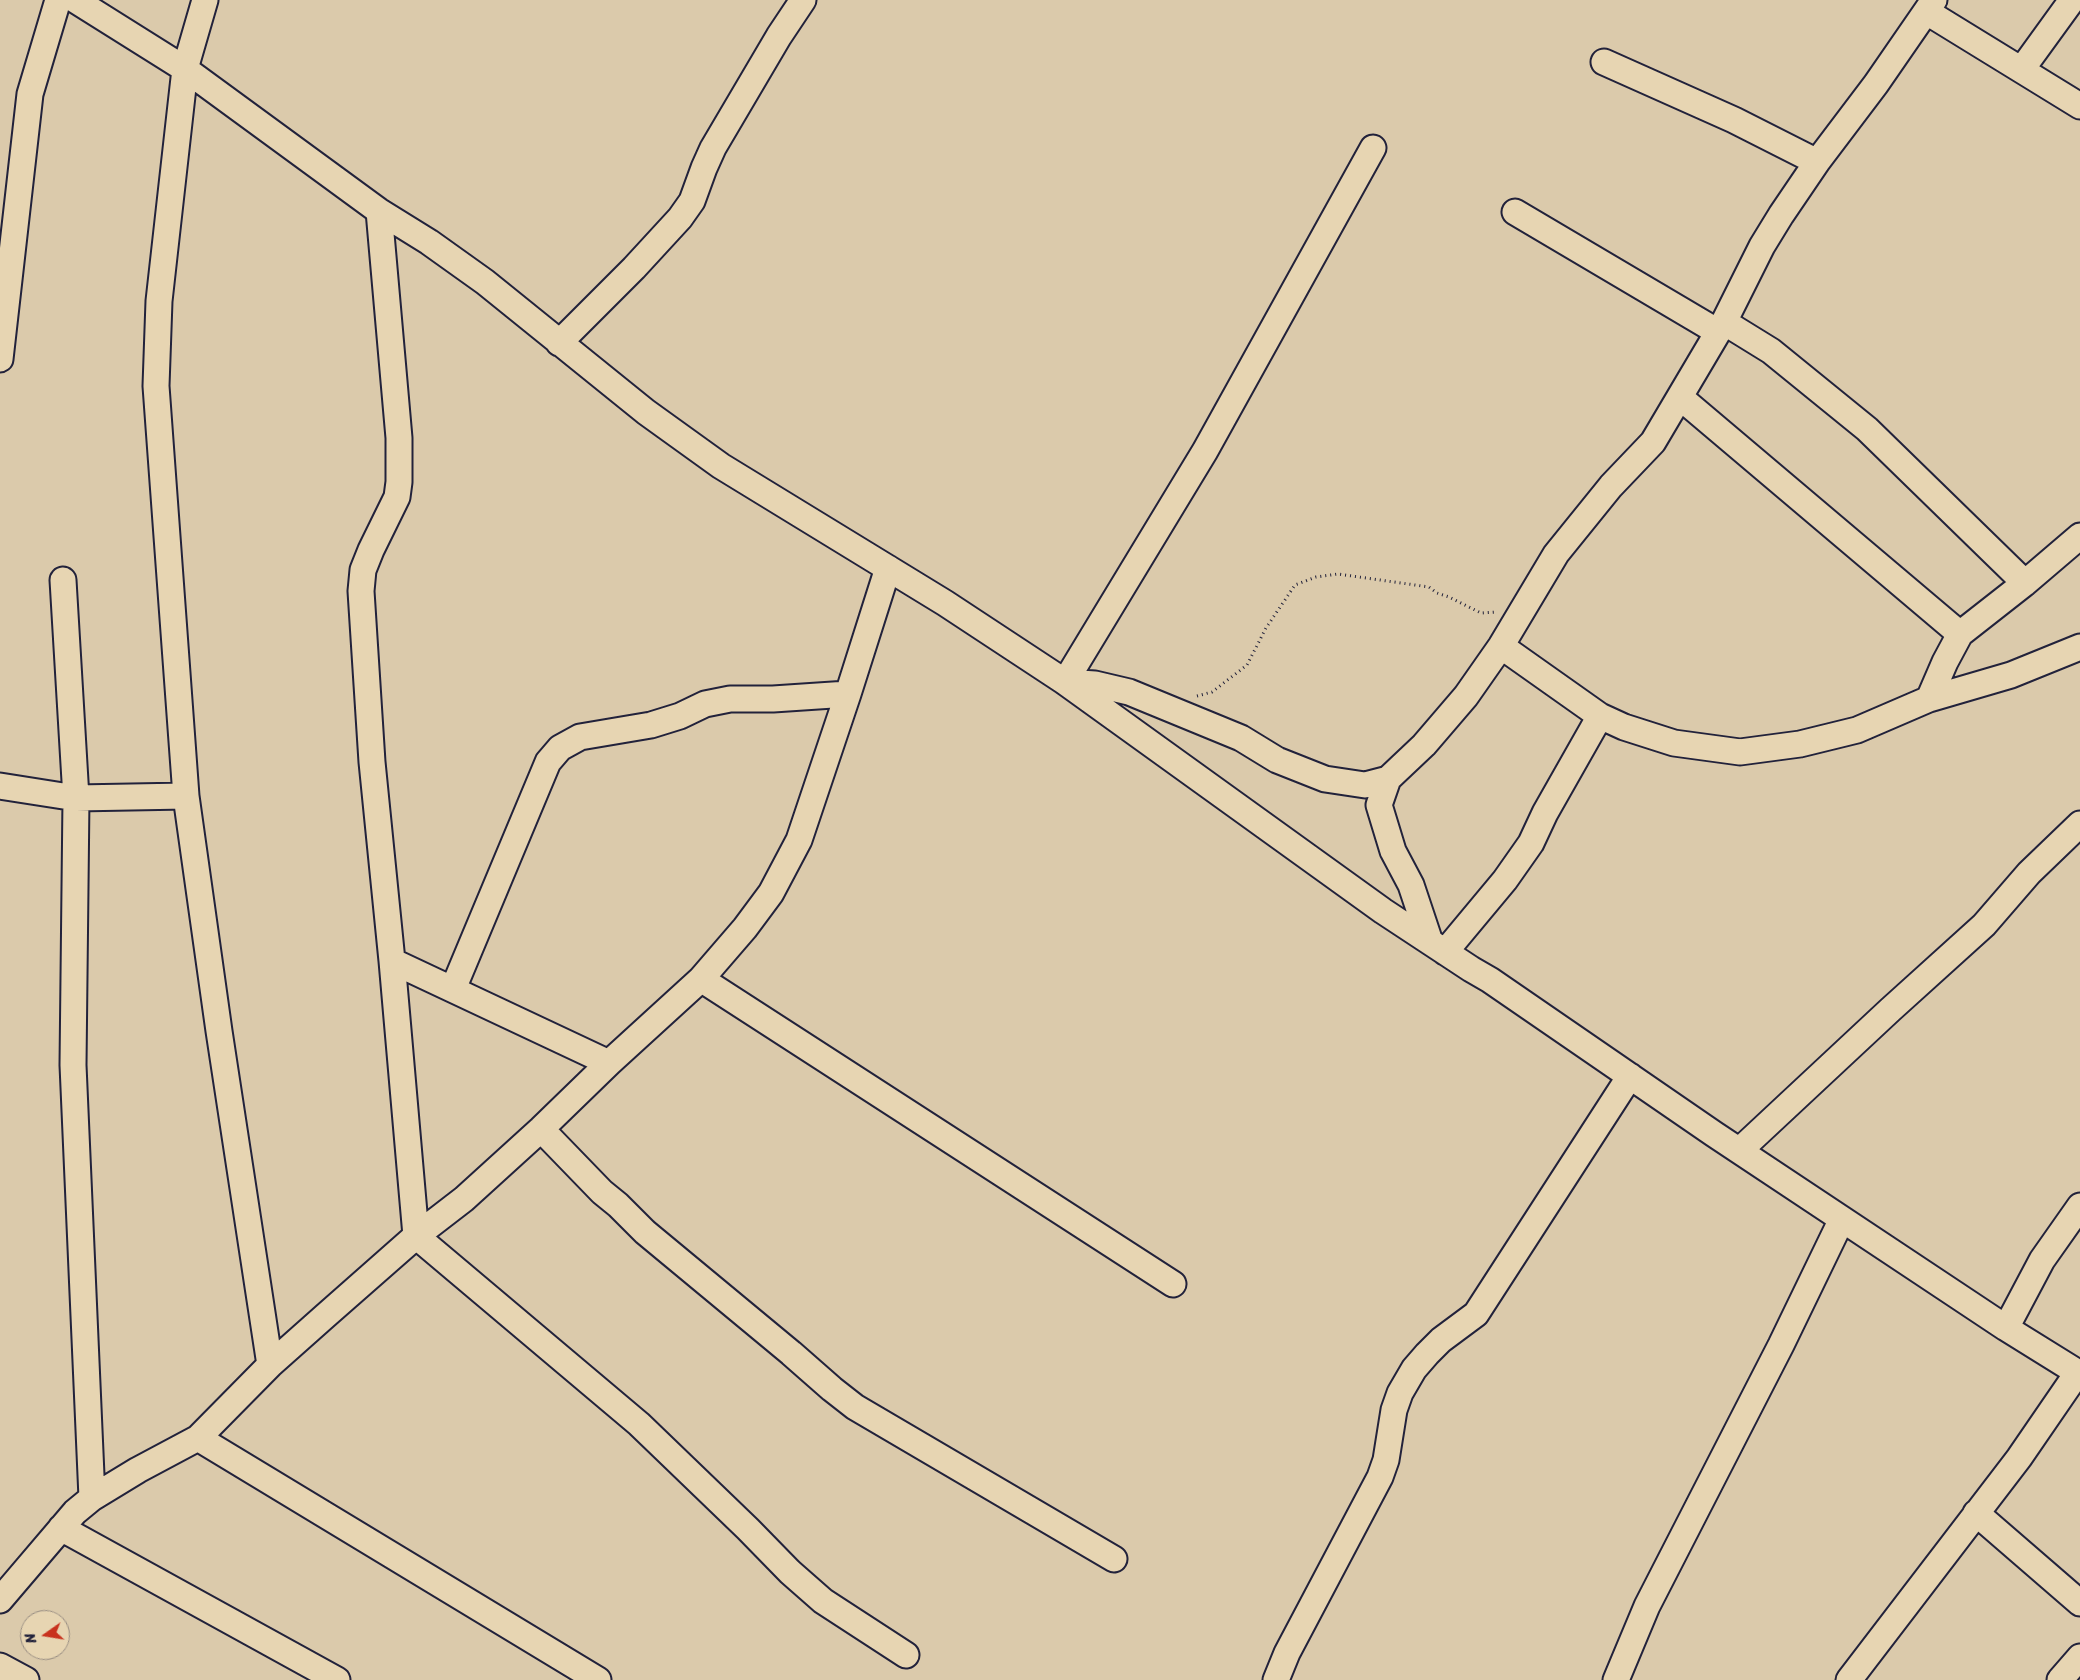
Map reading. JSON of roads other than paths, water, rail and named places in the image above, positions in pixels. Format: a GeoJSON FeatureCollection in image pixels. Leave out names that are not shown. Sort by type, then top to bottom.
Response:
{"type":"FeatureCollection","features":[{"type":"Feature","properties":{"kind":"street"},"geometry":{"type":"LineString","coordinates":[[0,359],[30,94],[58,0]]}},
{"type":"Feature","properties":{"kind":"street"},"geometry":{"type":"LineString","coordinates":[[75,0],[185,69],[379,211],[429,242],[485,282],[646,412],[721,466],[946,603],[1065,682],[1438,947],[1490,980],[1714,1134],[2006,1328],[2079,1373],[2019,1458],[1849,1680]]}},
{"type":"Feature","properties":{"kind":"street"},"geometry":{"type":"LineString","coordinates":[[205,0],[185,69],[159,301],[156,386],[186,796],[219,1031],[270,1365]]}},
{"type":"Feature","properties":{"kind":"street"},"geometry":{"type":"LineString","coordinates":[[559,343],[634,268],[680,218],[692,200],[713,148],[779,36],[803,0]]}},
{"type":"Feature","properties":{"kind":"street"},"geometry":{"type":"LineString","coordinates":[[2022,69],[2072,0]]}},
{"type":"Feature","properties":{"kind":"street"},"geometry":{"type":"LineString","coordinates":[[1438,947],[1411,885],[1393,851],[1379,805],[1388,779],[1424,745],[1466,696],[1501,646],[1556,554],[1611,486],[1653,442],[1681,398],[1721,327],[1762,246],[1817,162],[1876,84],[1930,6],[2080,106]]}},
{"type":"Feature","properties":{"kind":"street"},"geometry":{"type":"LineString","coordinates":[[1604,62],[1734,120],[1817,162]]}},
{"type":"Feature","properties":{"kind":"street"},"geometry":{"type":"LineString","coordinates":[[1065,682],[1205,451],[1373,148]]}},
{"type":"Feature","properties":{"kind":"street"},"geometry":{"type":"LineString","coordinates":[[379,211],[399,438],[399,482],[397,497],[371,550],[364,570],[361,592],[372,762],[392,961],[416,1236],[639,1424],[796,1578],[823,1600],[906,1655]]}},
{"type":"Feature","properties":{"kind":"street"},"geometry":{"type":"LineString","coordinates":[[1515,212],[1721,327],[1771,351],[1867,429],[2025,583]]}},
{"type":"Feature","properties":{"kind":"street"},"geometry":{"type":"LineString","coordinates":[[1681,398],[1960,634]]}},
{"type":"Feature","properties":{"kind":"street"},"geometry":{"type":"LineString","coordinates":[[1929,699],[1960,634],[2025,583],[2080,536]]}},
{"type":"Feature","properties":{"kind":"street"},"geometry":{"type":"LineString","coordinates":[[0,1600],[75,1512],[92,1498],[152,1461],[198,1438],[270,1365],[416,1236],[464,1199],[541,1129],[608,1063],[701,979],[745,928],[772,893],[799,840],[888,568]]}},
{"type":"Feature","properties":{"kind":"street"},"geometry":{"type":"LineString","coordinates":[[63,580],[76,798],[73,1065],[92,1498]]}},
{"type":"Feature","properties":{"kind":"street"},"geometry":{"type":"LineString","coordinates":[[1501,646],[1600,716],[1624,727],[1674,743],[1740,752],[1793,745],[1857,730],[1929,699],[2011,675],[2080,647]]}},
{"type":"Feature","properties":{"kind":"street"},"geometry":{"type":"LineString","coordinates":[[1065,682],[1095,684],[1128,692],[1241,738],[1277,760],[1325,778],[1364,785],[1388,779]]}},
{"type":"Feature","properties":{"kind":"street"},"geometry":{"type":"LineString","coordinates":[[453,989],[548,762],[560,748],[580,737],[651,725],[680,716],[705,704],[730,699],[773,699],[848,694]]}},
{"type":"Feature","properties":{"kind":"street"},"geometry":{"type":"LineString","coordinates":[[1438,947],[1505,880],[1531,843],[1545,813],[1600,716]]}},
{"type":"Feature","properties":{"kind":"street"},"geometry":{"type":"LineString","coordinates":[[0,786],[76,798],[186,796]]}},
{"type":"Feature","properties":{"kind":"street"},"geometry":{"type":"LineString","coordinates":[[1740,1150],[1984,925],[2029,873],[2080,824]]}},
{"type":"Feature","properties":{"kind":"street"},"geometry":{"type":"LineString","coordinates":[[392,961],[608,1063]]}},
{"type":"Feature","properties":{"kind":"street"},"geometry":{"type":"LineString","coordinates":[[701,979],[1173,1284]]}},
{"type":"Feature","properties":{"kind":"street"},"geometry":{"type":"LineString","coordinates":[[1276,1680],[1287,1653],[1380,1477],[1386,1460],[1394,1410],[1400,1393],[1414,1369],[1441,1340],[1476,1314],[1630,1076]]}},
{"type":"Feature","properties":{"kind":"street"},"geometry":{"type":"LineString","coordinates":[[541,1129],[602,1192],[645,1232],[855,1407],[1114,1559]]}},
{"type":"Feature","properties":{"kind":"street"},"geometry":{"type":"LineString","coordinates":[[2006,1328],[2042,1260],[2080,1206]]}},
{"type":"Feature","properties":{"kind":"street"},"geometry":{"type":"LineString","coordinates":[[1616,1680],[1647,1606],[1781,1346],[1842,1218]]}},
{"type":"Feature","properties":{"kind":"street"},"geometry":{"type":"LineString","coordinates":[[198,1438],[598,1680]]}},
{"type":"Feature","properties":{"kind":"street"},"geometry":{"type":"LineString","coordinates":[[1976,1513],[2080,1603]]}},
{"type":"Feature","properties":{"kind":"street"},"geometry":{"type":"LineString","coordinates":[[60,1528],[337,1680]]}},
{"type":"Feature","properties":{"kind":"street"},"geometry":{"type":"LineString","coordinates":[[2060,1680],[2080,1657]]}},
{"type":"Feature","properties":{"kind":"street"},"geometry":{"type":"LineString","coordinates":[[0,1666],[26,1680]]}}]}
